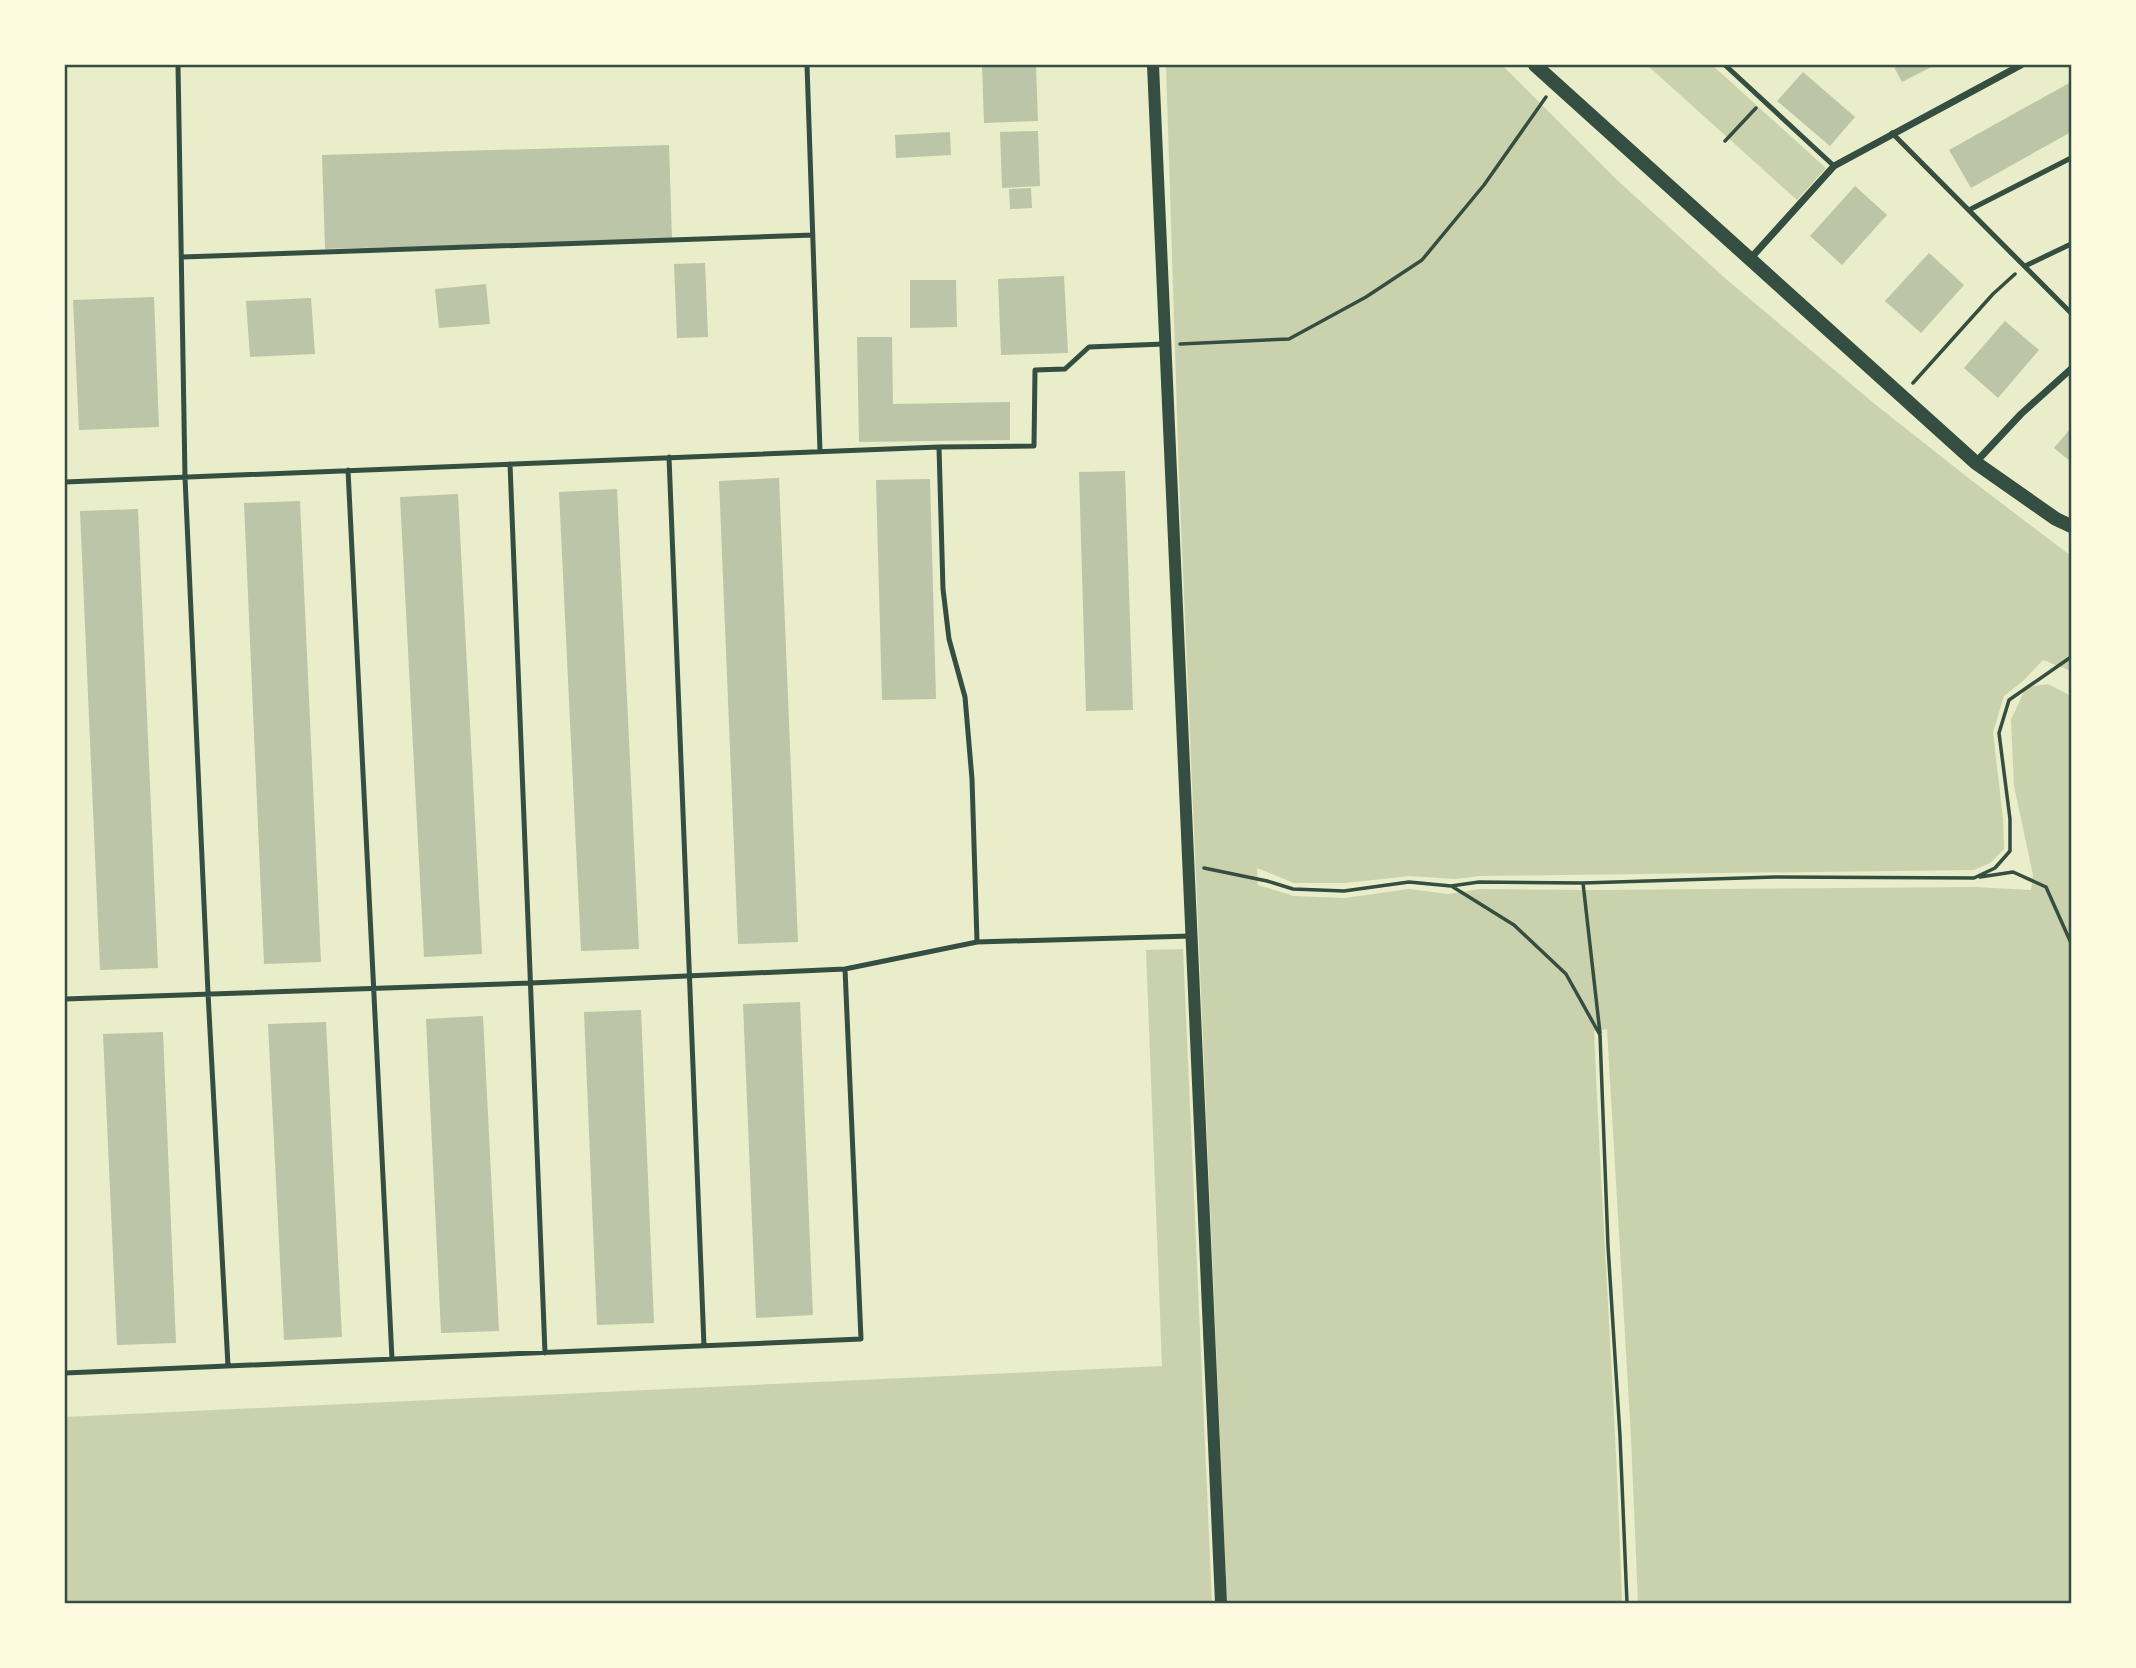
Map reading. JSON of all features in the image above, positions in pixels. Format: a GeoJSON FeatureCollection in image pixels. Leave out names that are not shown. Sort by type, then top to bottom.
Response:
{"type":"FeatureCollection","features":[{"type":"Feature","properties":{"kind":"main road"},"geometry":{"type":"LineString","coordinates":[[1540,67],[1555,84],[1976,463],[2056,519],[2071,526]]}},
{"type":"Feature","properties":{"kind":"street"},"geometry":{"type":"LineString","coordinates":[[1153,65],[1221,1603]]}},
{"type":"Feature","properties":{"kind":"street"},"geometry":{"type":"LineString","coordinates":[[1750,259],[1835,166],[1892,132],[2021,65]]}},
{"type":"Feature","properties":{"kind":"street"},"geometry":{"type":"LineString","coordinates":[[1976,463],[2021,414],[2071,369]]}},
{"type":"Feature","properties":{"kind":"lane"},"geometry":{"type":"LineString","coordinates":[[178,65],[185,477],[228,1366]]}},
{"type":"Feature","properties":{"kind":"lane"},"geometry":{"type":"LineString","coordinates":[[807,65],[820,451]]}},
{"type":"Feature","properties":{"kind":"lane"},"geometry":{"type":"LineString","coordinates":[[1725,65],[1835,166]]}},
{"type":"Feature","properties":{"kind":"lane"},"geometry":{"type":"LineString","coordinates":[[1892,132],[2071,313]]}},
{"type":"Feature","properties":{"kind":"lane"},"geometry":{"type":"LineString","coordinates":[[1969,210],[2071,158]]}},
{"type":"Feature","properties":{"kind":"lane"},"geometry":{"type":"LineString","coordinates":[[181,257],[813,235]]}},
{"type":"Feature","properties":{"kind":"lane"},"geometry":{"type":"LineString","coordinates":[[2025,266],[2071,244]]}},
{"type":"Feature","properties":{"kind":"lane"},"geometry":{"type":"LineString","coordinates":[[65,482],[820,451],[1034,446],[1035,370],[1065,369],[1089,347],[1164,344]]}},
{"type":"Feature","properties":{"kind":"lane"},"geometry":{"type":"LineString","coordinates":[[939,447],[943,589],[949,639],[965,697],[972,779],[977,942]]}},
{"type":"Feature","properties":{"kind":"lane"},"geometry":{"type":"LineString","coordinates":[[669,457],[704,1346]]}},
{"type":"Feature","properties":{"kind":"lane"},"geometry":{"type":"LineString","coordinates":[[510,464],[545,1353]]}},
{"type":"Feature","properties":{"kind":"lane"},"geometry":{"type":"LineString","coordinates":[[348,470],[392,1359]]}},
{"type":"Feature","properties":{"kind":"lane"},"geometry":{"type":"LineString","coordinates":[[65,999],[845,969],[977,942],[1191,936]]}},
{"type":"Feature","properties":{"kind":"lane"},"geometry":{"type":"LineString","coordinates":[[65,1373],[861,1339],[845,969]]}},
{"type":"Feature","properties":{"kind":"path"},"geometry":{"type":"LineString","coordinates":[[1164,344],[1289,339],[1366,297],[1422,260],[1484,185],[1555,84]]}},
{"type":"Feature","properties":{"kind":"path"},"geometry":{"type":"LineString","coordinates":[[1725,141],[1764,99]]}},
{"type":"Feature","properties":{"kind":"path"},"geometry":{"type":"LineString","coordinates":[[1902,396],[1993,294],[2025,266]]}},
{"type":"Feature","properties":{"kind":"path"},"geometry":{"type":"LineString","coordinates":[[1974,877],[1994,868],[2010,851],[2010,819],[1999,733],[2010,700],[2071,657]]}},
{"type":"Feature","properties":{"kind":"path"},"geometry":{"type":"LineString","coordinates":[[1188,866],[1267,881],[1293,889],[1344,891],[1409,882],[1451,886],[1479,882],[1974,877],[2013,872],[2046,887],[2071,943]]}},
{"type":"Feature","properties":{"kind":"path"},"geometry":{"type":"LineString","coordinates":[[1583,883],[1600,1035],[1627,1603]]}},
{"type":"Feature","properties":{"kind":"path"},"geometry":{"type":"LineString","coordinates":[[1451,886],[1514,925],[1566,974],[1600,1035]]}},
{"type":"Feature","properties":{"kind":"green space"},"geometry":{"type":"Polygon","coordinates":[[[1166,65],[1502,65],[1617,180],[1726,279],[1876,405],[2071,556],[2071,671],[2043,660],[2004,696],[1993,732],[2004,849],[1990,863],[1974,870],[1480,876],[1455,879],[1410,876],[1345,883],[1294,883],[1257,868],[1258,885],[1294,896],[1345,898],[1409,889],[1448,894],[1480,889],[1975,887],[2031,890],[2033,875],[2014,786],[2011,720],[2026,687],[2048,684],[2071,696],[2071,1603],[1638,1603],[1607,1029],[1594,1031],[1622,1603],[1227,1603],[1179,478],[1166,65]]]}},
{"type":"Feature","properties":{"kind":"green space"},"geometry":{"type":"Polygon","coordinates":[[[1647,65],[1712,65],[1826,168],[1797,200],[1647,65]]]}},
{"type":"Feature","properties":{"kind":"green space"},"geometry":{"type":"Polygon","coordinates":[[[1183,949],[1212,1603],[65,1603],[65,1417],[1162,1366],[1146,950],[1183,949]]]}},
{"type":"Feature","properties":{"kind":"building"},"geometry":{"type":"Polygon","coordinates":[[[982,65],[1036,65],[1038,121],[984,123],[982,65]]]}},
{"type":"Feature","properties":{"kind":"building"},"geometry":{"type":"Polygon","coordinates":[[[1893,65],[1935,65],[1902,82],[1893,65]]]}},
{"type":"Feature","properties":{"kind":"building"},"geometry":{"type":"Polygon","coordinates":[[[1803,72],[1855,117],[1830,146],[1777,101],[1803,72]]]}},
{"type":"Feature","properties":{"kind":"building"},"geometry":{"type":"Polygon","coordinates":[[[2071,82],[2071,132],[1971,188],[1949,150],[2071,82]]]}},
{"type":"Feature","properties":{"kind":"building"},"geometry":{"type":"Polygon","coordinates":[[[1038,131],[1040,186],[1002,188],[1000,132],[1038,131]]]}},
{"type":"Feature","properties":{"kind":"building"},"geometry":{"type":"Polygon","coordinates":[[[950,132],[951,155],[896,158],[895,135],[950,132]]]}},
{"type":"Feature","properties":{"kind":"building"},"geometry":{"type":"Polygon","coordinates":[[[669,145],[672,239],[325,249],[322,155],[669,145]]]}},
{"type":"Feature","properties":{"kind":"building"},"geometry":{"type":"Polygon","coordinates":[[[1855,186],[1887,215],[1842,265],[1810,236],[1855,186]]]}},
{"type":"Feature","properties":{"kind":"building"},"geometry":{"type":"Polygon","coordinates":[[[1031,188],[1032,208],[1010,209],[1009,189],[1031,188]]]}},
{"type":"Feature","properties":{"kind":"building"},"geometry":{"type":"Polygon","coordinates":[[[1929,253],[1964,285],[1921,333],[1885,301],[1929,253]]]}},
{"type":"Feature","properties":{"kind":"building"},"geometry":{"type":"Polygon","coordinates":[[[705,263],[708,337],[677,338],[674,264],[705,263]]]}},
{"type":"Feature","properties":{"kind":"building"},"geometry":{"type":"Polygon","coordinates":[[[1064,276],[1068,353],[1001,355],[998,279],[1064,276]]]}},
{"type":"Feature","properties":{"kind":"building"},"geometry":{"type":"Polygon","coordinates":[[[910,280],[956,280],[957,327],[910,328],[910,280]]]}},
{"type":"Feature","properties":{"kind":"building"},"geometry":{"type":"Polygon","coordinates":[[[486,284],[490,324],[439,328],[435,289],[486,284]]]}},
{"type":"Feature","properties":{"kind":"building"},"geometry":{"type":"Polygon","coordinates":[[[154,297],[159,427],[79,430],[73,300],[154,297]]]}},
{"type":"Feature","properties":{"kind":"building"},"geometry":{"type":"Polygon","coordinates":[[[311,298],[315,354],[250,357],[246,301],[311,298]]]}},
{"type":"Feature","properties":{"kind":"building"},"geometry":{"type":"Polygon","coordinates":[[[2005,321],[2039,350],[1998,398],[1964,368],[2005,321]]]}},
{"type":"Feature","properties":{"kind":"building"},"geometry":{"type":"Polygon","coordinates":[[[857,337],[892,337],[893,404],[1010,402],[1010,440],[859,442],[857,337]]]}},
{"type":"Feature","properties":{"kind":"building"},"geometry":{"type":"Polygon","coordinates":[[[2071,428],[2071,462],[2054,448],[2071,428]]]}},
{"type":"Feature","properties":{"kind":"building"},"geometry":{"type":"Polygon","coordinates":[[[1125,471],[1133,710],[1086,711],[1079,472],[1125,471]]]}},
{"type":"Feature","properties":{"kind":"building"},"geometry":{"type":"Polygon","coordinates":[[[779,478],[798,942],[738,944],[719,481],[779,478]]]}},
{"type":"Feature","properties":{"kind":"building"},"geometry":{"type":"Polygon","coordinates":[[[930,479],[936,699],[882,700],[876,480],[930,479]]]}},
{"type":"Feature","properties":{"kind":"building"},"geometry":{"type":"Polygon","coordinates":[[[617,489],[639,949],[581,951],[559,492],[617,489]]]}},
{"type":"Feature","properties":{"kind":"building"},"geometry":{"type":"Polygon","coordinates":[[[458,494],[482,954],[424,957],[400,497],[458,494]]]}},
{"type":"Feature","properties":{"kind":"building"},"geometry":{"type":"Polygon","coordinates":[[[300,501],[321,962],[264,964],[244,503],[300,501]]]}},
{"type":"Feature","properties":{"kind":"building"},"geometry":{"type":"Polygon","coordinates":[[[138,509],[158,968],[100,970],[80,511],[138,509]]]}},
{"type":"Feature","properties":{"kind":"building"},"geometry":{"type":"Polygon","coordinates":[[[800,1002],[813,1315],[756,1318],[743,1004],[800,1002]]]}},
{"type":"Feature","properties":{"kind":"building"},"geometry":{"type":"Polygon","coordinates":[[[641,1010],[654,1323],[597,1325],[584,1012],[641,1010]]]}},
{"type":"Feature","properties":{"kind":"building"},"geometry":{"type":"Polygon","coordinates":[[[483,1016],[499,1331],[441,1333],[426,1019],[483,1016]]]}},
{"type":"Feature","properties":{"kind":"building"},"geometry":{"type":"Polygon","coordinates":[[[326,1022],[342,1337],[284,1340],[268,1024],[326,1022]]]}},
{"type":"Feature","properties":{"kind":"building"},"geometry":{"type":"Polygon","coordinates":[[[163,1032],[176,1343],[117,1345],[103,1034],[163,1032]]]}}]}
